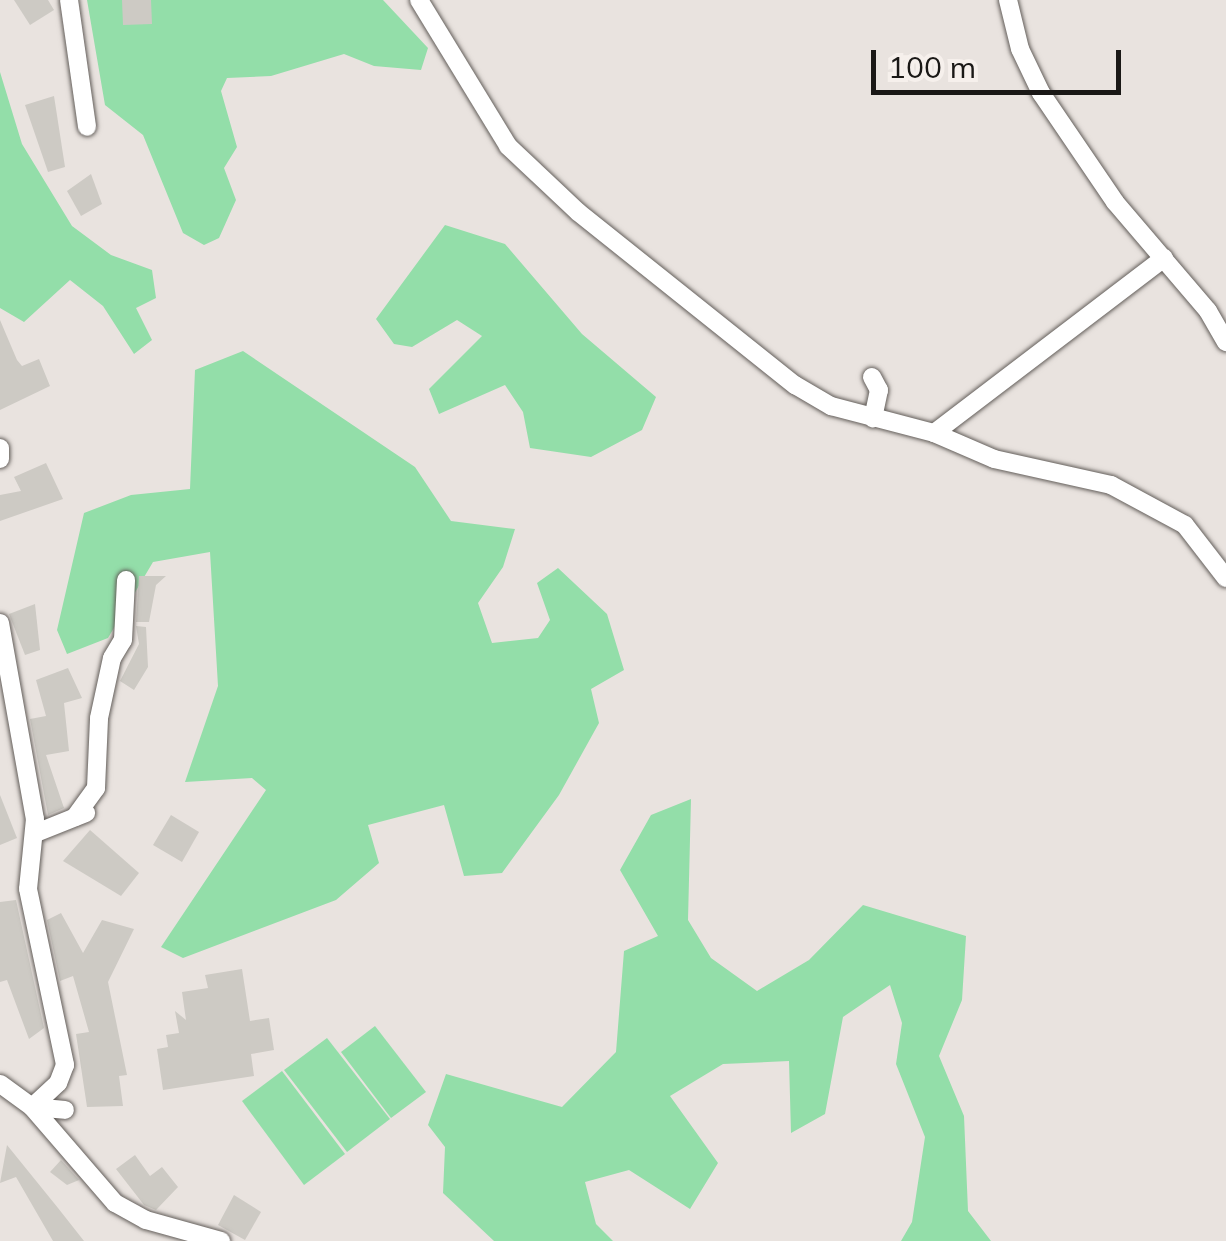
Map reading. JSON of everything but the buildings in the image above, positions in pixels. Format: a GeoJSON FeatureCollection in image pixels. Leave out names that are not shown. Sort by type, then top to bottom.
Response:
{"type":"FeatureCollection","features":[{"type":"Feature","properties":{"kind":"street"},"geometry":{"type":"LineString","coordinates":[[69,0],[87,126]]}},
{"type":"Feature","properties":{"kind":"street"},"geometry":{"type":"LineString","coordinates":[[420,0],[508,146],[532,172],[795,385],[831,406],[934,434],[994,459],[1111,485],[1186,525],[1226,578]]}},
{"type":"Feature","properties":{"kind":"street"},"geometry":{"type":"LineString","coordinates":[[1008,0],[1020,49],[1041,93],[1115,202],[1164,258],[1226,342]]}},
{"type":"Feature","properties":{"kind":"street"},"geometry":{"type":"LineString","coordinates":[[934,434],[1164,258]]}},
{"type":"Feature","properties":{"kind":"street"},"geometry":{"type":"LineString","coordinates":[[872,377],[879,390],[873,418]]}},
{"type":"Feature","properties":{"kind":"street"},"geometry":{"type":"LineString","coordinates":[[0,448],[0,459]]}},
{"type":"Feature","properties":{"kind":"street"},"geometry":{"type":"LineString","coordinates":[[75,817],[96,788],[99,718],[112,658],[123,640],[126,580]]}},
{"type":"Feature","properties":{"kind":"street"},"geometry":{"type":"LineString","coordinates":[[0,623],[36,833],[28,889],[65,1065],[58,1084],[32,1107]]}},
{"type":"Feature","properties":{"kind":"street"},"geometry":{"type":"LineString","coordinates":[[36,833],[98,809]]}},
{"type":"Feature","properties":{"kind":"street"},"geometry":{"type":"LineString","coordinates":[[0,1084],[32,1107],[115,1203],[172,1234],[221,1241]]}},
{"type":"Feature","properties":{"kind":"street"},"geometry":{"type":"LineString","coordinates":[[32,1107],[66,1110]]}},
{"type":"Feature","properties":{"kind":"green space"},"geometry":{"type":"Polygon","coordinates":[[[87,0],[383,0],[428,48],[421,70],[374,66],[344,54],[271,76],[227,78],[221,91],[237,147],[224,168],[236,200],[219,238],[204,245],[183,233],[143,135],[105,105],[87,0]]]}},
{"type":"Feature","properties":{"kind":"green space"},"geometry":{"type":"Polygon","coordinates":[[[0,72],[22,144],[72,226],[111,255],[152,270],[156,298],[136,308],[152,340],[134,354],[103,306],[70,280],[24,322],[0,308],[0,72]]]}},
{"type":"Feature","properties":{"kind":"green space"},"geometry":{"type":"Polygon","coordinates":[[[445,225],[505,244],[582,334],[656,397],[642,430],[591,457],[530,448],[523,412],[505,385],[439,414],[429,389],[482,336],[457,320],[412,347],[394,344],[376,319],[445,225]]]}},
{"type":"Feature","properties":{"kind":"green space"},"geometry":{"type":"Polygon","coordinates":[[[243,351],[415,467],[451,521],[515,529],[503,567],[478,603],[492,643],[538,638],[550,620],[537,583],[558,568],[607,614],[624,670],[591,689],[599,723],[559,795],[502,873],[464,876],[444,805],[368,825],[379,863],[336,900],[183,958],[161,947],[266,790],[252,778],[185,782],[218,686],[210,552],[153,562],[108,638],[67,654],[57,630],[84,513],[131,495],[190,489],[195,370],[243,351]]]}},
{"type":"Feature","properties":{"kind":"green space"},"geometry":{"type":"Polygon","coordinates":[[[691,799],[688,920],[711,958],[757,991],[809,960],[863,905],[966,936],[962,1000],[939,1056],[964,1116],[968,1211],[991,1241],[901,1241],[912,1222],[925,1137],[896,1064],[902,1023],[890,985],[843,1017],[825,1114],[791,1133],[789,1061],[723,1064],[670,1096],[718,1163],[690,1209],[629,1170],[585,1182],[596,1224],[613,1241],[494,1241],[443,1193],[445,1147],[428,1125],[446,1074],[562,1107],[616,1052],[624,951],[658,936],[620,870],[651,815],[691,799]]]}},
{"type":"Feature","properties":{"kind":"green space"},"geometry":{"type":"Polygon","coordinates":[[[375,1026],[426,1092],[391,1118],[341,1052],[375,1026]]]}},
{"type":"Feature","properties":{"kind":"green space"},"geometry":{"type":"Polygon","coordinates":[[[327,1038],[390,1119],[347,1152],[284,1070],[327,1038]]]}},
{"type":"Feature","properties":{"kind":"green space"},"geometry":{"type":"Polygon","coordinates":[[[282,1071],[345,1154],[304,1185],[242,1101],[282,1071]]]}}]}
